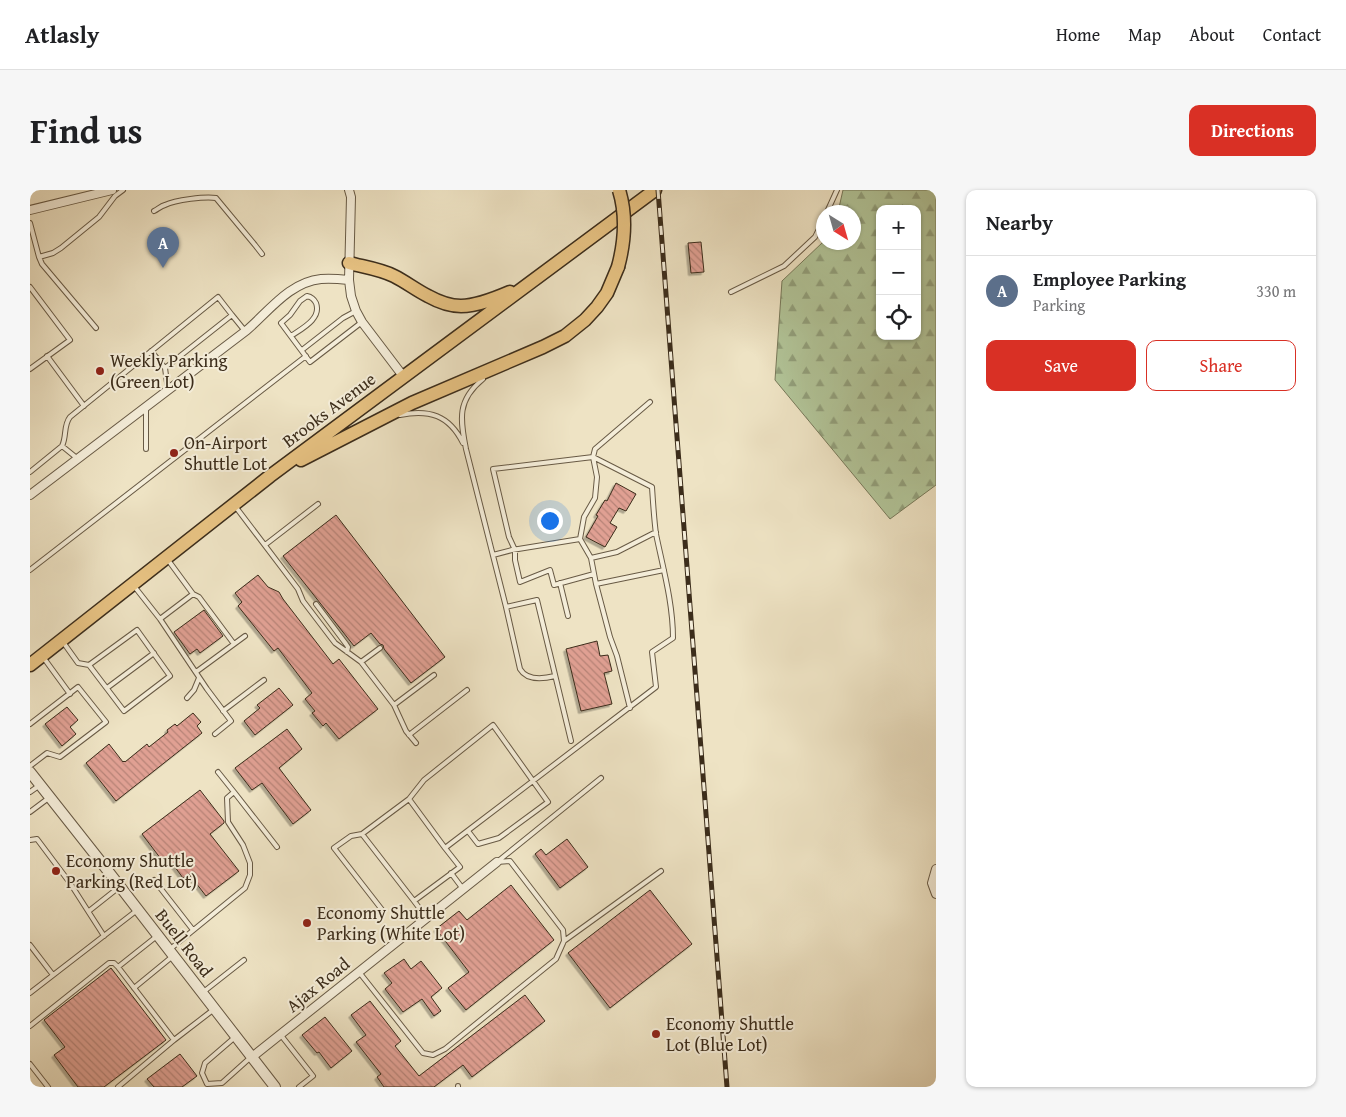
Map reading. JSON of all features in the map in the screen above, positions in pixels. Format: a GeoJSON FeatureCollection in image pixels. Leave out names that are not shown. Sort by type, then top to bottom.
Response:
{"type":"FeatureCollection","features":[{"type":"Feature","properties":{"kind":"main road"},"geometry":{"type":"LineString","coordinates":[[270,476],[430,395],[558,340],[579,325],[592,313],[607,293],[618,267],[625,227],[624,210],[619,190]]}},
{"type":"Feature","properties":{"kind":"main road","name":"Brooks Avenue"},"geometry":{"type":"LineString","coordinates":[[30,665],[270,476],[655,190]]}},
{"type":"Feature","properties":{"kind":"main road"},"geometry":{"type":"LineString","coordinates":[[349,263],[381,270],[393,275],[427,296],[439,301],[462,306],[501,296],[534,280]]}},
{"type":"Feature","properties":{"kind":"street"},"geometry":{"type":"LineString","coordinates":[[30,210],[112,190]]}},
{"type":"Feature","properties":{"kind":"street"},"geometry":{"type":"LineString","coordinates":[[351,192],[349,280],[356,312],[404,376]]}},
{"type":"Feature","properties":{"kind":"street"},"geometry":{"type":"LineString","coordinates":[[30,495],[245,331],[276,302],[291,291],[318,279],[349,280]]}},
{"type":"Feature","properties":{"kind":"street","name":"Buell Road"},"geometry":{"type":"LineString","coordinates":[[30,772],[275,1087]]}},
{"type":"Feature","properties":{"kind":"street","name":"Ajax Road"},"geometry":{"type":"LineString","coordinates":[[252,1057],[497,862]]}},
{"type":"Feature","properties":{"kind":"street"},"geometry":{"type":"LineString","coordinates":[[936,869],[932,883],[936,894]]}},
{"type":"Feature","properties":{"kind":"lane"},"geometry":{"type":"LineString","coordinates":[[38,257],[61,248],[99,216],[115,196],[123,190]]}},
{"type":"Feature","properties":{"kind":"lane"},"geometry":{"type":"LineString","coordinates":[[830,205],[837,190]]}},
{"type":"Feature","properties":{"kind":"lane"},"geometry":{"type":"LineString","coordinates":[[154,211],[173,202],[207,197],[216,198],[262,254]]}},
{"type":"Feature","properties":{"kind":"lane"},"geometry":{"type":"LineString","coordinates":[[30,222],[38,257],[45,268],[96,328]]}},
{"type":"Feature","properties":{"kind":"lane"},"geometry":{"type":"LineString","coordinates":[[731,292],[784,266],[816,235]]}},
{"type":"Feature","properties":{"kind":"lane"},"geometry":{"type":"LineString","coordinates":[[30,287],[70,340],[30,369]]}},
{"type":"Feature","properties":{"kind":"lane"},"geometry":{"type":"LineString","coordinates":[[30,472],[62,446],[68,420],[218,297],[245,331]]}},
{"type":"Feature","properties":{"kind":"lane"},"geometry":{"type":"LineString","coordinates":[[291,336],[310,322],[316,314],[314,300],[310,297],[304,298],[281,323],[310,362],[362,322]]}},
{"type":"Feature","properties":{"kind":"lane"},"geometry":{"type":"LineString","coordinates":[[302,350],[343,318],[356,312]]}},
{"type":"Feature","properties":{"kind":"lane"},"geometry":{"type":"LineString","coordinates":[[165,368],[232,315]]}},
{"type":"Feature","properties":{"kind":"lane"},"geometry":{"type":"LineString","coordinates":[[151,351],[165,368],[168,390]]}},
{"type":"Feature","properties":{"kind":"lane"},"geometry":{"type":"LineString","coordinates":[[47,356],[84,406]]}},
{"type":"Feature","properties":{"kind":"lane"},"geometry":{"type":"LineString","coordinates":[[30,570],[306,356]]}},
{"type":"Feature","properties":{"kind":"lane"},"geometry":{"type":"LineString","coordinates":[[507,362],[480,380],[466,397],[463,406],[462,428],[519,665],[525,675],[534,678],[555,676]]}},
{"type":"Feature","properties":{"kind":"lane"},"geometry":{"type":"LineString","coordinates":[[630,708],[596,584],[591,558],[580,539],[584,517],[595,498],[597,477],[593,457],[595,449],[650,402]]}},
{"type":"Feature","properties":{"kind":"lane"},"geometry":{"type":"LineString","coordinates":[[146,407],[146,448]]}},
{"type":"Feature","properties":{"kind":"lane"},"geometry":{"type":"LineString","coordinates":[[373,424],[390,417],[405,414],[418,412],[432,414],[450,424],[466,449]]}},
{"type":"Feature","properties":{"kind":"lane"},"geometry":{"type":"LineString","coordinates":[[62,446],[78,459]]}},
{"type":"Feature","properties":{"kind":"lane"},"geometry":{"type":"LineString","coordinates":[[445,848],[656,687],[652,652],[673,638],[673,625],[656,532],[652,487],[593,457],[493,470],[509,537],[515,550],[515,560],[520,582],[550,570],[554,585],[594,574]]}},
{"type":"Feature","properties":{"kind":"lane"},"geometry":{"type":"LineString","coordinates":[[234,504],[298,588],[303,601],[332,640],[361,662],[394,705],[404,726],[416,743]]}},
{"type":"Feature","properties":{"kind":"lane"},"geometry":{"type":"LineString","coordinates":[[265,545],[318,504]]}},
{"type":"Feature","properties":{"kind":"lane"},"geometry":{"type":"LineString","coordinates":[[591,558],[617,552],[656,532]]}},
{"type":"Feature","properties":{"kind":"lane"},"geometry":{"type":"LineString","coordinates":[[493,554],[580,539]]}},
{"type":"Feature","properties":{"kind":"lane"},"geometry":{"type":"LineString","coordinates":[[166,558],[193,594],[200,597],[234,644]]}},
{"type":"Feature","properties":{"kind":"lane"},"geometry":{"type":"LineString","coordinates":[[596,584],[664,570]]}},
{"type":"Feature","properties":{"kind":"lane"},"geometry":{"type":"LineString","coordinates":[[560,583],[568,616]]}},
{"type":"Feature","properties":{"kind":"lane"},"geometry":{"type":"LineString","coordinates":[[133,584],[160,619],[231,722],[215,734]]}},
{"type":"Feature","properties":{"kind":"lane"},"geometry":{"type":"LineString","coordinates":[[160,619],[193,594]]}},
{"type":"Feature","properties":{"kind":"lane"},"geometry":{"type":"LineString","coordinates":[[506,607],[536,600],[571,741]]}},
{"type":"Feature","properties":{"kind":"lane"},"geometry":{"type":"LineString","coordinates":[[316,604],[346,644],[347,652]]}},
{"type":"Feature","properties":{"kind":"lane"},"geometry":{"type":"LineString","coordinates":[[61,640],[78,663],[89,665],[124,711],[170,676],[137,630],[89,665]]}},
{"type":"Feature","properties":{"kind":"lane"},"geometry":{"type":"LineString","coordinates":[[196,672],[245,636]]}},
{"type":"Feature","properties":{"kind":"lane"},"geometry":{"type":"LineString","coordinates":[[361,662],[380,648]]}},
{"type":"Feature","properties":{"kind":"lane"},"geometry":{"type":"LineString","coordinates":[[107,688],[154,653]]}},
{"type":"Feature","properties":{"kind":"lane"},"geometry":{"type":"LineString","coordinates":[[42,655],[70,694]]}},
{"type":"Feature","properties":{"kind":"lane"},"geometry":{"type":"LineString","coordinates":[[394,705],[434,674]]}},
{"type":"Feature","properties":{"kind":"lane"},"geometry":{"type":"LineString","coordinates":[[188,698],[199,678]]}},
{"type":"Feature","properties":{"kind":"lane"},"geometry":{"type":"LineString","coordinates":[[223,711],[264,680]]}},
{"type":"Feature","properties":{"kind":"lane"},"geometry":{"type":"LineString","coordinates":[[30,724],[78,687],[106,722],[60,757],[47,753],[30,766]]}},
{"type":"Feature","properties":{"kind":"lane"},"geometry":{"type":"LineString","coordinates":[[410,735],[467,690]]}},
{"type":"Feature","properties":{"kind":"lane"},"geometry":{"type":"LineString","coordinates":[[383,911],[334,848],[351,836],[362,834],[409,799],[424,780],[493,725],[548,802],[499,838],[478,844],[468,830]]}},
{"type":"Feature","properties":{"kind":"lane"},"geometry":{"type":"LineString","coordinates":[[218,772],[277,847]]}},
{"type":"Feature","properties":{"kind":"lane"},"geometry":{"type":"LineString","coordinates":[[497,862],[601,778]]}},
{"type":"Feature","properties":{"kind":"lane"},"geometry":{"type":"LineString","coordinates":[[30,792],[40,785]]}},
{"type":"Feature","properties":{"kind":"lane"},"geometry":{"type":"LineString","coordinates":[[134,988],[193,930],[245,888],[250,875],[250,863],[243,845],[228,822],[227,798],[234,792]]}},
{"type":"Feature","properties":{"kind":"lane"},"geometry":{"type":"LineString","coordinates":[[30,812],[50,797]]}},
{"type":"Feature","properties":{"kind":"lane"},"geometry":{"type":"LineString","coordinates":[[409,799],[460,867],[414,901]]}},
{"type":"Feature","properties":{"kind":"lane"},"geometry":{"type":"LineString","coordinates":[[362,834],[427,918]]}},
{"type":"Feature","properties":{"kind":"lane"},"geometry":{"type":"LineString","coordinates":[[30,840],[37,839],[70,883],[104,936]]}},
{"type":"Feature","properties":{"kind":"lane"},"geometry":{"type":"LineString","coordinates":[[359,972],[423,1053],[433,1055],[445,1048],[556,959],[564,941],[563,930],[510,861],[497,862]]}},
{"type":"Feature","properties":{"kind":"lane"},"geometry":{"type":"LineString","coordinates":[[564,941],[661,871]]}},
{"type":"Feature","properties":{"kind":"lane"},"geometry":{"type":"LineString","coordinates":[[451,873],[464,889]]}},
{"type":"Feature","properties":{"kind":"lane"},"geometry":{"type":"LineString","coordinates":[[154,880],[193,930]]}},
{"type":"Feature","properties":{"kind":"lane"},"geometry":{"type":"LineString","coordinates":[[89,911],[120,887]]}},
{"type":"Feature","properties":{"kind":"lane"},"geometry":{"type":"LineString","coordinates":[[30,993],[138,909]]}},
{"type":"Feature","properties":{"kind":"lane"},"geometry":{"type":"LineString","coordinates":[[118,966],[158,935]]}},
{"type":"Feature","properties":{"kind":"lane"},"geometry":{"type":"LineString","coordinates":[[30,945],[53,975]]}},
{"type":"Feature","properties":{"kind":"lane"},"geometry":{"type":"LineString","coordinates":[[202,993],[244,960]]}},
{"type":"Feature","properties":{"kind":"lane"},"geometry":{"type":"LineString","coordinates":[[30,1026],[109,963],[114,963],[174,1040]]}},
{"type":"Feature","properties":{"kind":"lane"},"geometry":{"type":"LineString","coordinates":[[118,1087],[214,1008]]}},
{"type":"Feature","properties":{"kind":"lane"},"geometry":{"type":"LineString","coordinates":[[280,1034],[312,1076],[299,1087]]}},
{"type":"Feature","properties":{"kind":"lane"},"geometry":{"type":"LineString","coordinates":[[236,1037],[205,1063],[202,1073],[207,1084],[222,1083],[252,1057]]}},
{"type":"Feature","properties":{"kind":"lane"},"geometry":{"type":"LineString","coordinates":[[30,1064],[48,1087]]}},
{"type":"Feature","properties":{"kind":"green space"},"geometry":{"type":"Polygon","coordinates":[[[843,190],[936,190],[936,485],[890,519],[775,380],[782,281],[816,249],[861,250],[861,205],[840,205],[843,190]]]}},
{"type":"Feature","properties":{"kind":"building"},"geometry":{"type":"Polygon","coordinates":[[[701,242],[704,272],[691,273],[688,243],[701,242]]]}},
{"type":"Feature","properties":{"kind":"building"},"geometry":{"type":"Polygon","coordinates":[[[616,483],[636,494],[626,511],[619,508],[610,523],[617,527],[605,547],[586,537],[598,516],[596,515],[605,500],[607,501],[616,483]]]}},
{"type":"Feature","properties":{"kind":"building"},"geometry":{"type":"Polygon","coordinates":[[[336,515],[445,657],[411,683],[384,649],[383,645],[371,633],[354,646],[283,556],[336,515]]]}},
{"type":"Feature","properties":{"kind":"building"},"geometry":{"type":"Polygon","coordinates":[[[258,575],[268,587],[279,592],[333,664],[339,659],[378,709],[339,739],[326,723],[323,726],[312,713],[315,711],[305,699],[312,693],[278,648],[274,651],[238,606],[242,602],[235,593],[258,575]]]}},
{"type":"Feature","properties":{"kind":"building"},"geometry":{"type":"Polygon","coordinates":[[[204,610],[223,636],[200,653],[197,649],[190,654],[174,632],[204,610]]]}},
{"type":"Feature","properties":{"kind":"building"},"geometry":{"type":"Polygon","coordinates":[[[597,641],[600,656],[608,655],[612,671],[604,673],[612,704],[581,711],[566,649],[597,641]]]}},
{"type":"Feature","properties":{"kind":"building"},"geometry":{"type":"Polygon","coordinates":[[[279,688],[293,705],[255,735],[244,721],[260,708],[257,705],[279,688]]]}},
{"type":"Feature","properties":{"kind":"building"},"geometry":{"type":"Polygon","coordinates":[[[67,707],[78,720],[70,727],[76,734],[62,746],[45,724],[67,707]]]}},
{"type":"Feature","properties":{"kind":"building"},"geometry":{"type":"Polygon","coordinates":[[[193,713],[201,722],[197,726],[202,733],[116,801],[86,763],[109,744],[125,762],[147,744],[149,747],[168,732],[167,730],[175,724],[177,726],[193,713]]]}},
{"type":"Feature","properties":{"kind":"building"},"geometry":{"type":"Polygon","coordinates":[[[287,729],[302,749],[279,768],[311,810],[293,824],[262,783],[252,790],[235,768],[287,729]]]}},
{"type":"Feature","properties":{"kind":"building"},"geometry":{"type":"Polygon","coordinates":[[[200,790],[224,821],[210,834],[239,871],[206,896],[189,874],[183,878],[169,859],[164,863],[142,834],[200,790]]]}},
{"type":"Feature","properties":{"kind":"building"},"geometry":{"type":"Polygon","coordinates":[[[567,839],[588,867],[560,888],[535,854],[541,849],[546,855],[567,839]]]}},
{"type":"Feature","properties":{"kind":"building"},"geometry":{"type":"Polygon","coordinates":[[[511,885],[554,940],[466,1010],[448,988],[469,972],[436,929],[459,911],[467,920],[511,885]]]}},
{"type":"Feature","properties":{"kind":"building"},"geometry":{"type":"Polygon","coordinates":[[[650,890],[692,944],[610,1008],[568,953],[650,890]]]}},
{"type":"Feature","properties":{"kind":"building"},"geometry":{"type":"Polygon","coordinates":[[[404,959],[411,969],[421,961],[442,988],[431,997],[441,1011],[434,1016],[422,999],[403,1012],[385,989],[392,983],[384,973],[404,959]]]}},
{"type":"Feature","properties":{"kind":"building"},"geometry":{"type":"Polygon","coordinates":[[[111,968],[166,1040],[104,1087],[78,1087],[54,1055],[65,1047],[44,1020],[111,968]]]}},
{"type":"Feature","properties":{"kind":"building"},"geometry":{"type":"Polygon","coordinates":[[[525,995],[545,1021],[472,1077],[463,1065],[434,1087],[384,1087],[377,1077],[381,1074],[356,1042],[366,1035],[351,1015],[370,1001],[401,1041],[395,1046],[419,1076],[525,995]]]}},
{"type":"Feature","properties":{"kind":"building"},"geometry":{"type":"Polygon","coordinates":[[[325,1017],[352,1051],[331,1068],[319,1052],[317,1053],[302,1035],[325,1017]]]}},
{"type":"Feature","properties":{"kind":"building"},"geometry":{"type":"Polygon","coordinates":[[[180,1054],[197,1076],[182,1087],[154,1087],[147,1079],[180,1054]]]}},
{"type":"Feature","properties":{"kind":"railway"},"geometry":{"type":"LineString","coordinates":[[658,190],[727,1087]]}},
{"type":"Feature","properties":{"kind":"place","name":"Employee Parking"},"geometry":{"type":"Point","coordinates":[163,268]}},
{"type":"Feature","properties":{"kind":"place","name":"Weekly Parking (Green Lot)"},"geometry":{"type":"Point","coordinates":[100,371]}},
{"type":"Feature","properties":{"kind":"place","name":"On-Airport Shuttle Lot"},"geometry":{"type":"Point","coordinates":[174,453]}},
{"type":"Feature","properties":{"kind":"place","name":"Economy Shuttle Parking (Red Lot)"},"geometry":{"type":"Point","coordinates":[56,871]}},
{"type":"Feature","properties":{"kind":"place","name":"Economy Shuttle Parking (White Lot)"},"geometry":{"type":"Point","coordinates":[307,923]}},
{"type":"Feature","properties":{"kind":"place","name":"Economy Shuttle Lot (Blue Lot)"},"geometry":{"type":"Point","coordinates":[656,1034]}}]}
